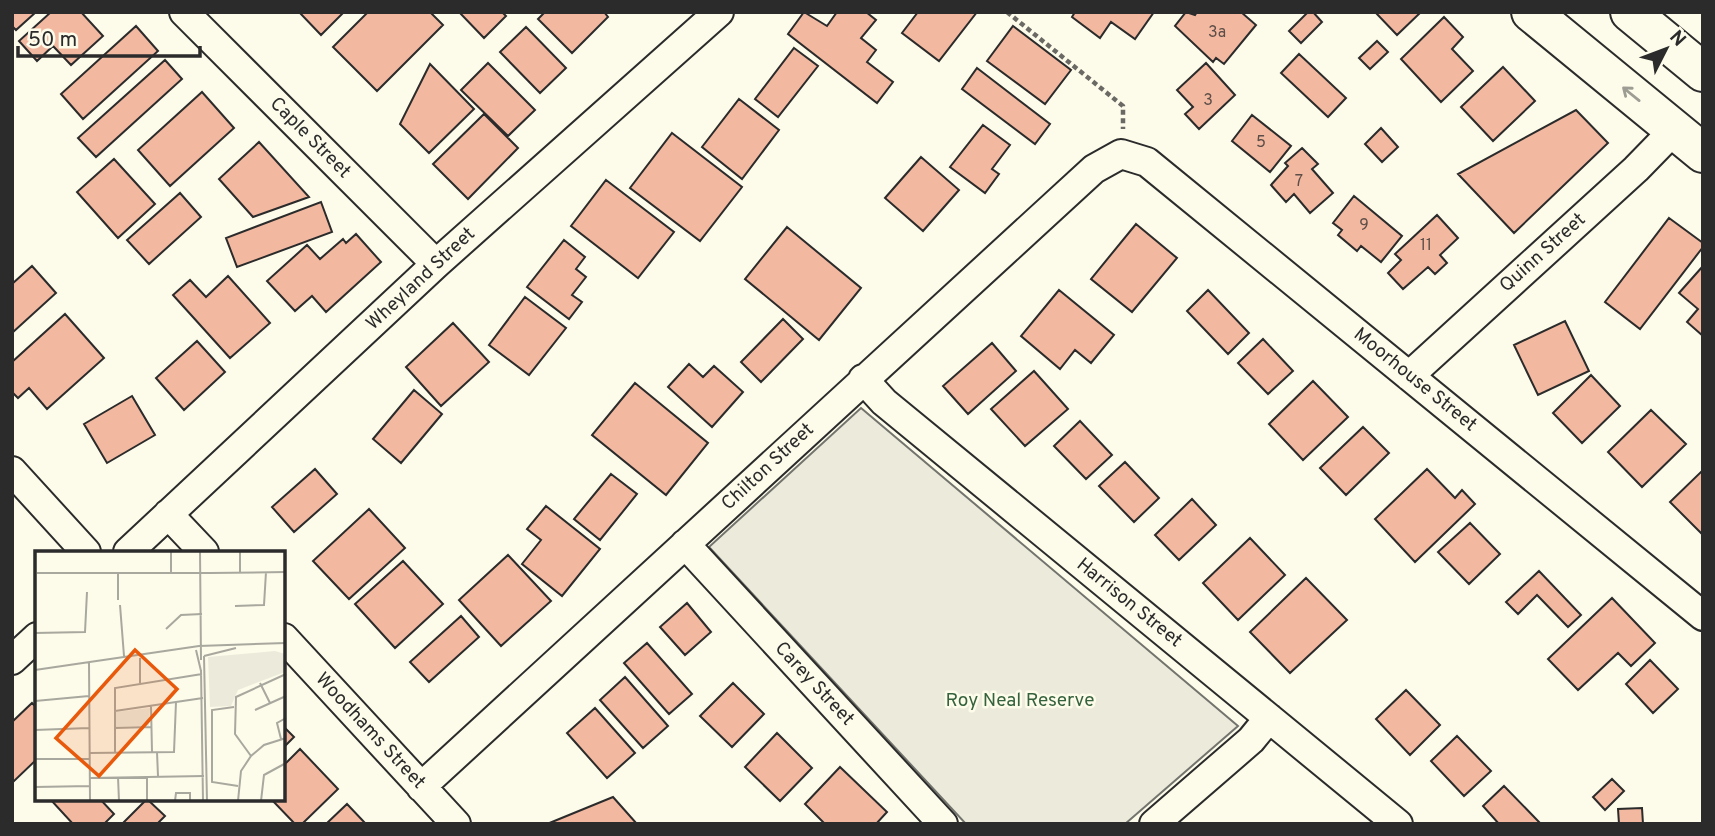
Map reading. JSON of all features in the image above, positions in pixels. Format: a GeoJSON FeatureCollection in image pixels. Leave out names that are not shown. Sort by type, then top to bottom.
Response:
{"type":"FeatureCollection","features":[{"type":"Feature","properties":{"kind":"highway"},"geometry":{"type":"LineString","coordinates":[[1531,12],[1689,141]]}},
{"type":"Feature","properties":{"kind":"highway"},"geometry":{"type":"LineString","coordinates":[[1630,12],[1703,72]]}},
{"type":"Feature","properties":{"kind":"street","name":"Caple Street"},"geometry":{"type":"LineString","coordinates":[[184,12],[436,264]]}},
{"type":"Feature","properties":{"kind":"street","name":"Wheyland Street"},"geometry":{"type":"LineString","coordinates":[[129,551],[436,264],[719,12]]}},
{"type":"Feature","properties":{"kind":"street","name":"Quinn Street"},"geometry":{"type":"LineString","coordinates":[[1409,376],[1636,169],[1689,141]]}},
{"type":"Feature","properties":{"kind":"street","name":"Moorhouse Street"},"geometry":{"type":"LineString","coordinates":[[1121,154],[1147,162],[1703,616]]}},
{"type":"Feature","properties":{"kind":"street","name":"Chilton Street"},"geometry":{"type":"LineString","coordinates":[[421,787],[1094,169],[1121,154]]}},
{"type":"Feature","properties":{"kind":"street","name":"Harrison Street"},"geometry":{"type":"LineString","coordinates":[[863,379],[884,402],[1398,824]]}},
{"type":"Feature","properties":{"kind":"street"},"geometry":{"type":"LineString","coordinates":[[12,471],[85,551]]}},
{"type":"Feature","properties":{"kind":"street"},"geometry":{"type":"LineString","coordinates":[[168,514],[203,551]]}},
{"type":"Feature","properties":{"kind":"street","name":"Carey Street"},"geometry":{"type":"LineString","coordinates":[[685,544],[943,824]]}},
{"type":"Feature","properties":{"kind":"street"},"geometry":{"type":"LineString","coordinates":[[12,660],[35,639]]}},
{"type":"Feature","properties":{"kind":"street","name":"Woodhams Street"},"geometry":{"type":"LineString","coordinates":[[285,639],[456,824]]}},
{"type":"Feature","properties":{"kind":"street"},"geometry":{"type":"LineString","coordinates":[[1154,824],[1251,740],[1269,718]]}},
{"type":"Feature","properties":{"kind":"path"},"geometry":{"type":"LineString","coordinates":[[1007,12],[1123,106],[1121,154]]}},
{"type":"Feature","properties":{"kind":"green space","name":"Roy Neal Reserve"},"geometry":{"type":"Polygon","coordinates":[[[861,408],[1238,726],[1125,824],[966,824],[709,547],[861,408]]]}},
{"type":"Feature","properties":{"kind":"building"},"geometry":{"type":"Polygon","coordinates":[[[12,12],[36,12],[16,30],[12,26],[12,12]]]}},
{"type":"Feature","properties":{"kind":"building"},"geometry":{"type":"Polygon","coordinates":[[[51,12],[81,12],[103,36],[71,65],[53,46],[37,61],[19,41],[51,12]]]}},
{"type":"Feature","properties":{"kind":"building"},"geometry":{"type":"Polygon","coordinates":[[[299,12],[344,12],[321,35],[299,12]]]}},
{"type":"Feature","properties":{"kind":"building"},"geometry":{"type":"Polygon","coordinates":[[[368,12],[430,12],[443,25],[377,91],[333,47],[368,12]]]}},
{"type":"Feature","properties":{"kind":"building"},"geometry":{"type":"Polygon","coordinates":[[[459,12],[502,12],[506,16],[484,38],[459,12]]]}},
{"type":"Feature","properties":{"kind":"building"},"geometry":{"type":"Polygon","coordinates":[[[545,12],[604,12],[608,17],[572,53],[538,19],[545,12]]]}},
{"type":"Feature","properties":{"kind":"building"},"geometry":{"type":"Polygon","coordinates":[[[804,12],[827,26],[837,12],[866,12],[876,20],[861,38],[876,50],[867,62],[893,82],[877,103],[788,34],[804,12]]]}},
{"type":"Feature","properties":{"kind":"building"},"geometry":{"type":"Polygon","coordinates":[[[918,12],[977,12],[939,61],[902,33],[918,12]]]}},
{"type":"Feature","properties":{"kind":"building"},"geometry":{"type":"Polygon","coordinates":[[[1075,12],[1154,12],[1135,39],[1111,22],[1100,38],[1072,17],[1075,12]]]}},
{"type":"Feature","properties":{"kind":"building"},"geometry":{"type":"Polygon","coordinates":[[[1186,12],[1195,15],[1197,12],[1241,12],[1256,25],[1224,64],[1216,58],[1213,62],[1175,26],[1186,12]]]}},
{"type":"Feature","properties":{"kind":"building"},"geometry":{"type":"Polygon","coordinates":[[[1308,12],[1313,12],[1322,22],[1301,43],[1289,31],[1308,12]]]}},
{"type":"Feature","properties":{"kind":"building"},"geometry":{"type":"Polygon","coordinates":[[[1375,12],[1421,12],[1397,35],[1375,12]]]}},
{"type":"Feature","properties":{"kind":"building"},"geometry":{"type":"Polygon","coordinates":[[[1444,17],[1463,37],[1452,49],[1473,71],[1441,102],[1401,59],[1444,17]]]}},
{"type":"Feature","properties":{"kind":"building"},"geometry":{"type":"Polygon","coordinates":[[[136,26],[158,51],[83,119],[61,94],[136,26]]]}},
{"type":"Feature","properties":{"kind":"building"},"geometry":{"type":"Polygon","coordinates":[[[1013,26],[1071,70],[1045,104],[987,61],[1013,26]]]}},
{"type":"Feature","properties":{"kind":"building"},"geometry":{"type":"Polygon","coordinates":[[[526,27],[566,68],[540,93],[500,52],[526,27]]]}},
{"type":"Feature","properties":{"kind":"building"},"geometry":{"type":"Polygon","coordinates":[[[1377,41],[1388,52],[1370,69],[1359,58],[1377,41]]]}},
{"type":"Feature","properties":{"kind":"building"},"geometry":{"type":"Polygon","coordinates":[[[794,48],[818,66],[778,117],[755,99],[794,48]]]}},
{"type":"Feature","properties":{"kind":"building"},"geometry":{"type":"Polygon","coordinates":[[[1299,54],[1346,98],[1328,117],[1281,73],[1299,54]]]}},
{"type":"Feature","properties":{"kind":"building"},"geometry":{"type":"Polygon","coordinates":[[[165,60],[182,79],[96,157],[78,138],[165,60]]]}},
{"type":"Feature","properties":{"kind":"building"},"geometry":{"type":"Polygon","coordinates":[[[488,63],[535,110],[508,136],[461,90],[488,63]]]}},
{"type":"Feature","properties":{"kind":"building"},"geometry":{"type":"Polygon","coordinates":[[[1206,63],[1235,95],[1199,129],[1185,114],[1193,107],[1177,90],[1206,63]]]}},
{"type":"Feature","properties":{"kind":"building"},"geometry":{"type":"Polygon","coordinates":[[[430,64],[474,109],[429,153],[400,124],[430,64]]]}},
{"type":"Feature","properties":{"kind":"building"},"geometry":{"type":"Polygon","coordinates":[[[1503,67],[1535,101],[1493,141],[1461,107],[1503,67]]]}},
{"type":"Feature","properties":{"kind":"building"},"geometry":{"type":"Polygon","coordinates":[[[977,68],[1050,124],[1035,144],[962,89],[977,68]]]}},
{"type":"Feature","properties":{"kind":"building"},"geometry":{"type":"Polygon","coordinates":[[[202,92],[234,128],[170,186],[138,150],[202,92]]]}},
{"type":"Feature","properties":{"kind":"building"},"geometry":{"type":"Polygon","coordinates":[[[739,99],[779,130],[742,179],[702,147],[739,99]]]}},
{"type":"Feature","properties":{"kind":"building"},"geometry":{"type":"Polygon","coordinates":[[[1576,110],[1608,143],[1514,233],[1458,174],[1576,110]]]}},
{"type":"Feature","properties":{"kind":"building"},"geometry":{"type":"Polygon","coordinates":[[[484,114],[518,148],[468,199],[433,164],[484,114]]]}},
{"type":"Feature","properties":{"kind":"building"},"geometry":{"type":"Polygon","coordinates":[[[1252,115],[1291,146],[1270,172],[1232,141],[1252,115]]]}},
{"type":"Feature","properties":{"kind":"building"},"geometry":{"type":"Polygon","coordinates":[[[983,125],[1010,145],[992,169],[999,174],[985,193],[950,167],[983,125]]]}},
{"type":"Feature","properties":{"kind":"building"},"geometry":{"type":"Polygon","coordinates":[[[1381,128],[1398,147],[1382,162],[1365,144],[1381,128]]]}},
{"type":"Feature","properties":{"kind":"building"},"geometry":{"type":"Polygon","coordinates":[[[672,133],[742,187],[700,241],[630,188],[672,133]]]}},
{"type":"Feature","properties":{"kind":"building"},"geometry":{"type":"Polygon","coordinates":[[[259,142],[309,197],[253,217],[219,179],[259,142]]]}},
{"type":"Feature","properties":{"kind":"building"},"geometry":{"type":"Polygon","coordinates":[[[1302,148],[1318,164],[1312,169],[1333,193],[1310,213],[1294,194],[1286,202],[1271,185],[1288,166],[1285,163],[1302,148]]]}},
{"type":"Feature","properties":{"kind":"building"},"geometry":{"type":"Polygon","coordinates":[[[921,157],[959,190],[923,231],[885,198],[921,157]]]}},
{"type":"Feature","properties":{"kind":"building"},"geometry":{"type":"Polygon","coordinates":[[[114,159],[155,204],[118,238],[77,192],[114,159]]]}},
{"type":"Feature","properties":{"kind":"building"},"geometry":{"type":"Polygon","coordinates":[[[606,180],[674,232],[638,278],[571,226],[606,180]]]}},
{"type":"Feature","properties":{"kind":"building"},"geometry":{"type":"Polygon","coordinates":[[[180,193],[201,217],[149,264],[127,240],[180,193]]]}},
{"type":"Feature","properties":{"kind":"building"},"geometry":{"type":"Polygon","coordinates":[[[1354,196],[1402,236],[1381,262],[1361,246],[1357,251],[1338,235],[1342,230],[1333,223],[1354,196]]]}},
{"type":"Feature","properties":{"kind":"building"},"geometry":{"type":"Polygon","coordinates":[[[321,202],[332,232],[237,267],[226,238],[321,202]]]}},
{"type":"Feature","properties":{"kind":"building"},"geometry":{"type":"Polygon","coordinates":[[[1437,215],[1458,238],[1440,255],[1447,263],[1435,274],[1428,267],[1403,289],[1388,273],[1401,260],[1395,254],[1437,215]]]}},
{"type":"Feature","properties":{"kind":"building"},"geometry":{"type":"Polygon","coordinates":[[[1669,218],[1703,243],[1703,247],[1640,329],[1605,302],[1669,218]]]}},
{"type":"Feature","properties":{"kind":"building"},"geometry":{"type":"Polygon","coordinates":[[[1136,224],[1177,258],[1132,312],[1091,279],[1136,224]]]}},
{"type":"Feature","properties":{"kind":"building"},"geometry":{"type":"Polygon","coordinates":[[[787,227],[861,288],[819,340],[745,279],[787,227]]]}},
{"type":"Feature","properties":{"kind":"building"},"geometry":{"type":"Polygon","coordinates":[[[356,234],[381,262],[326,312],[312,296],[295,311],[267,281],[307,245],[320,259],[343,239],[346,243],[356,234]]]}},
{"type":"Feature","properties":{"kind":"building"},"geometry":{"type":"Polygon","coordinates":[[[564,240],[585,257],[576,269],[586,277],[572,295],[582,302],[569,319],[527,287],[564,240]]]}},
{"type":"Feature","properties":{"kind":"building"},"geometry":{"type":"Polygon","coordinates":[[[32,266],[56,293],[12,333],[12,284],[32,266]]]}},
{"type":"Feature","properties":{"kind":"building"},"geometry":{"type":"Polygon","coordinates":[[[1703,266],[1703,336],[1687,322],[1698,309],[1679,293],[1703,266]]]}},
{"type":"Feature","properties":{"kind":"building"},"geometry":{"type":"Polygon","coordinates":[[[228,276],[270,323],[230,358],[173,295],[190,280],[206,297],[228,276]]]}},
{"type":"Feature","properties":{"kind":"building"},"geometry":{"type":"Polygon","coordinates":[[[1059,290],[1114,335],[1091,363],[1075,350],[1060,369],[1021,336],[1059,290]]]}},
{"type":"Feature","properties":{"kind":"building"},"geometry":{"type":"Polygon","coordinates":[[[1208,290],[1249,333],[1228,354],[1187,311],[1208,290]]]}},
{"type":"Feature","properties":{"kind":"building"},"geometry":{"type":"Polygon","coordinates":[[[525,297],[566,328],[529,375],[489,345],[525,297]]]}},
{"type":"Feature","properties":{"kind":"building"},"geometry":{"type":"Polygon","coordinates":[[[65,314],[104,358],[47,409],[29,388],[18,398],[12,392],[12,362],[65,314]]]}},
{"type":"Feature","properties":{"kind":"building"},"geometry":{"type":"Polygon","coordinates":[[[783,319],[803,339],[761,382],[741,362],[783,319]]]}},
{"type":"Feature","properties":{"kind":"building"},"geometry":{"type":"Polygon","coordinates":[[[1565,321],[1589,371],[1538,395],[1514,345],[1565,321]]]}},
{"type":"Feature","properties":{"kind":"building"},"geometry":{"type":"Polygon","coordinates":[[[453,323],[489,362],[441,406],[406,367],[453,323]]]}},
{"type":"Feature","properties":{"kind":"building"},"geometry":{"type":"Polygon","coordinates":[[[1263,339],[1293,371],[1268,394],[1238,363],[1263,339]]]}},
{"type":"Feature","properties":{"kind":"building"},"geometry":{"type":"Polygon","coordinates":[[[197,341],[225,372],[184,410],[156,378],[197,341]]]}},
{"type":"Feature","properties":{"kind":"building"},"geometry":{"type":"Polygon","coordinates":[[[992,343],[1016,371],[968,414],[943,386],[992,343]]]}},
{"type":"Feature","properties":{"kind":"building"},"geometry":{"type":"Polygon","coordinates":[[[689,364],[703,377],[714,366],[743,392],[712,427],[668,387],[689,364]]]}},
{"type":"Feature","properties":{"kind":"building"},"geometry":{"type":"Polygon","coordinates":[[[1034,371],[1068,409],[1025,446],[991,409],[1034,371]]]}},
{"type":"Feature","properties":{"kind":"building"},"geometry":{"type":"Polygon","coordinates":[[[1591,375],[1620,406],[1582,443],[1553,413],[1591,375]]]}},
{"type":"Feature","properties":{"kind":"building"},"geometry":{"type":"Polygon","coordinates":[[[1313,381],[1348,417],[1303,460],[1269,424],[1313,381]]]}},
{"type":"Feature","properties":{"kind":"building"},"geometry":{"type":"Polygon","coordinates":[[[635,383],[708,443],[666,495],[592,435],[635,383]]]}},
{"type":"Feature","properties":{"kind":"building"},"geometry":{"type":"Polygon","coordinates":[[[414,390],[442,414],[401,463],[373,439],[414,390]]]}},
{"type":"Feature","properties":{"kind":"building"},"geometry":{"type":"Polygon","coordinates":[[[132,396],[155,435],[107,463],[84,424],[132,396]]]}},
{"type":"Feature","properties":{"kind":"building"},"geometry":{"type":"Polygon","coordinates":[[[1651,410],[1686,444],[1642,487],[1608,452],[1651,410]]]}},
{"type":"Feature","properties":{"kind":"building"},"geometry":{"type":"Polygon","coordinates":[[[1080,421],[1112,455],[1086,479],[1054,446],[1080,421]]]}},
{"type":"Feature","properties":{"kind":"building"},"geometry":{"type":"Polygon","coordinates":[[[1363,427],[1389,453],[1346,495],[1320,468],[1363,427]]]}},
{"type":"Feature","properties":{"kind":"building"},"geometry":{"type":"Polygon","coordinates":[[[1125,462],[1159,498],[1134,522],[1099,486],[1125,462]]]}},
{"type":"Feature","properties":{"kind":"building"},"geometry":{"type":"Polygon","coordinates":[[[315,469],[337,494],[294,532],[272,507],[315,469]]]}},
{"type":"Feature","properties":{"kind":"building"},"geometry":{"type":"Polygon","coordinates":[[[1427,469],[1455,498],[1462,490],[1475,504],[1415,562],[1375,519],[1427,469]]]}},
{"type":"Feature","properties":{"kind":"building"},"geometry":{"type":"Polygon","coordinates":[[[1703,470],[1703,535],[1670,502],[1703,470]]]}},
{"type":"Feature","properties":{"kind":"building"},"geometry":{"type":"Polygon","coordinates":[[[611,474],[637,494],[600,540],[574,519],[611,474]]]}},
{"type":"Feature","properties":{"kind":"building"},"geometry":{"type":"Polygon","coordinates":[[[1192,499],[1216,525],[1179,560],[1155,535],[1192,499]]]}},
{"type":"Feature","properties":{"kind":"building"},"geometry":{"type":"Polygon","coordinates":[[[546,506],[600,549],[562,596],[522,564],[541,540],[527,529],[546,506]]]}},
{"type":"Feature","properties":{"kind":"building"},"geometry":{"type":"Polygon","coordinates":[[[369,509],[405,548],[349,599],[313,561],[369,509]]]}},
{"type":"Feature","properties":{"kind":"building"},"geometry":{"type":"Polygon","coordinates":[[[1470,523],[1500,554],[1469,584],[1438,552],[1470,523]]]}},
{"type":"Feature","properties":{"kind":"building"},"geometry":{"type":"Polygon","coordinates":[[[1250,538],[1285,575],[1238,620],[1203,583],[1250,538]]]}},
{"type":"Feature","properties":{"kind":"building"},"geometry":{"type":"Polygon","coordinates":[[[508,555],[551,601],[501,646],[459,600],[508,555]]]}},
{"type":"Feature","properties":{"kind":"building"},"geometry":{"type":"Polygon","coordinates":[[[403,561],[443,604],[395,648],[355,604],[403,561]]]}},
{"type":"Feature","properties":{"kind":"building"},"geometry":{"type":"Polygon","coordinates":[[[1539,571],[1581,615],[1568,627],[1537,595],[1518,614],[1506,602],[1539,571]]]}},
{"type":"Feature","properties":{"kind":"building"},"geometry":{"type":"Polygon","coordinates":[[[1306,578],[1347,620],[1290,673],[1250,632],[1306,578]]]}},
{"type":"Feature","properties":{"kind":"building"},"geometry":{"type":"Polygon","coordinates":[[[1612,598],[1655,643],[1631,666],[1618,653],[1578,690],[1548,659],[1612,598]]]}},
{"type":"Feature","properties":{"kind":"building"},"geometry":{"type":"Polygon","coordinates":[[[687,603],[711,632],[685,655],[660,627],[687,603]]]}},
{"type":"Feature","properties":{"kind":"building"},"geometry":{"type":"Polygon","coordinates":[[[461,616],[479,637],[429,682],[410,662],[461,616]]]}},
{"type":"Feature","properties":{"kind":"building"},"geometry":{"type":"Polygon","coordinates":[[[647,643],[692,694],[669,714],[624,663],[647,643]]]}},
{"type":"Feature","properties":{"kind":"building"},"geometry":{"type":"Polygon","coordinates":[[[1650,660],[1678,689],[1653,713],[1626,684],[1650,660]]]}},
{"type":"Feature","properties":{"kind":"building"},"geometry":{"type":"Polygon","coordinates":[[[625,677],[668,726],[643,748],[600,700],[625,677]]]}},
{"type":"Feature","properties":{"kind":"building"},"geometry":{"type":"Polygon","coordinates":[[[733,683],[764,714],[732,747],[700,716],[733,683]]]}},
{"type":"Feature","properties":{"kind":"building"},"geometry":{"type":"Polygon","coordinates":[[[1406,690],[1440,725],[1410,755],[1376,719],[1406,690]]]}},
{"type":"Feature","properties":{"kind":"building"},"geometry":{"type":"Polygon","coordinates":[[[32,703],[35,706],[35,761],[12,783],[12,722],[32,703]]]}},
{"type":"Feature","properties":{"kind":"building"},"geometry":{"type":"Polygon","coordinates":[[[595,708],[635,753],[607,778],[567,733],[595,708]]]}},
{"type":"Feature","properties":{"kind":"building"},"geometry":{"type":"Polygon","coordinates":[[[285,728],[294,737],[285,746],[285,728]]]}},
{"type":"Feature","properties":{"kind":"building"},"geometry":{"type":"Polygon","coordinates":[[[777,733],[812,768],[780,801],[745,767],[777,733]]]}},
{"type":"Feature","properties":{"kind":"building"},"geometry":{"type":"Polygon","coordinates":[[[1457,736],[1491,771],[1464,796],[1431,761],[1457,736]]]}},
{"type":"Feature","properties":{"kind":"building"},"geometry":{"type":"Polygon","coordinates":[[[300,749],[338,789],[302,824],[295,824],[273,801],[285,801],[285,764],[300,749]]]}},
{"type":"Feature","properties":{"kind":"building"},"geometry":{"type":"Polygon","coordinates":[[[840,767],[887,812],[876,824],[825,824],[805,804],[840,767]]]}},
{"type":"Feature","properties":{"kind":"building"},"geometry":{"type":"Polygon","coordinates":[[[1612,779],[1624,791],[1605,810],[1593,797],[1612,779]]]}},
{"type":"Feature","properties":{"kind":"building"},"geometry":{"type":"Polygon","coordinates":[[[1504,786],[1539,824],[1499,824],[1483,806],[1504,786]]]}},
{"type":"Feature","properties":{"kind":"building"},"geometry":{"type":"Polygon","coordinates":[[[613,797],[637,824],[547,824],[613,797]]]}},
{"type":"Feature","properties":{"kind":"building"},"geometry":{"type":"Polygon","coordinates":[[[52,801],[102,801],[114,814],[104,824],[73,824],[52,801]]]}},
{"type":"Feature","properties":{"kind":"building"},"geometry":{"type":"Polygon","coordinates":[[[145,801],[149,801],[165,816],[157,824],[122,824],[145,801]]]}},
{"type":"Feature","properties":{"kind":"building"},"geometry":{"type":"Polygon","coordinates":[[[347,804],[366,824],[326,824],[347,804]]]}},
{"type":"Feature","properties":{"kind":"building"},"geometry":{"type":"Polygon","coordinates":[[[1642,808],[1643,824],[1619,824],[1618,809],[1642,808]]]}}]}
